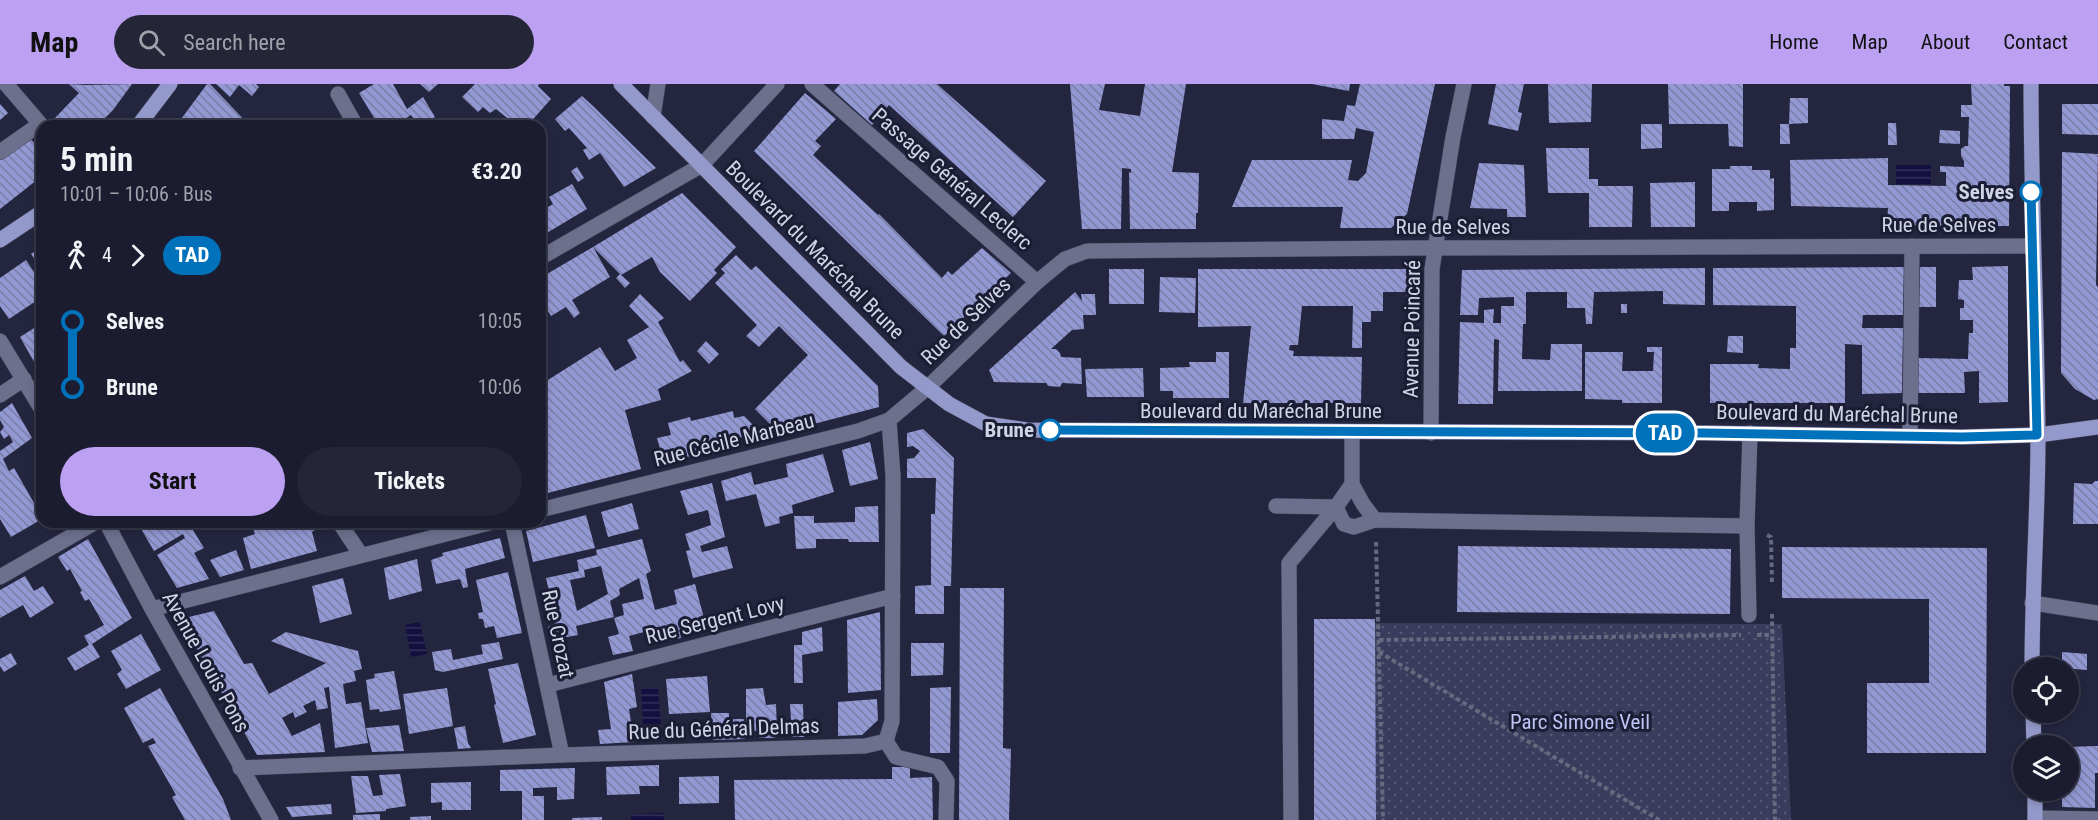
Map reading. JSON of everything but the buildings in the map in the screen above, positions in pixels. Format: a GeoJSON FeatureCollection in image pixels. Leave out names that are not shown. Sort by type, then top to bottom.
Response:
{"type":"FeatureCollection","features":[{"type":"Feature","properties":{"kind":"main road"},"geometry":{"type":"LineString","coordinates":[[143,120],[170,84]]}},
{"type":"Feature","properties":{"kind":"main road","name":"Boulevard du Maréchal Brune"},"geometry":{"type":"LineString","coordinates":[[621,84],[901,367],[949,404],[986,424],[1028,430],[1750,433],[1910,436],[2037,435],[2098,427]]}},
{"type":"Feature","properties":{"kind":"main road"},"geometry":{"type":"LineString","coordinates":[[2031,84],[2037,435],[2032,657]]}},
{"type":"Feature","properties":{"kind":"main road"},"geometry":{"type":"LineString","coordinates":[[0,240],[36,216]]}},
{"type":"Feature","properties":{"kind":"main road"},"geometry":{"type":"LineString","coordinates":[[2035,801],[2035,819]]}},
{"type":"Feature","properties":{"kind":"street"},"geometry":{"type":"LineString","coordinates":[[6,84],[37,120]]}},
{"type":"Feature","properties":{"kind":"street"},"geometry":{"type":"LineString","coordinates":[[653,117],[658,84]]}},
{"type":"Feature","properties":{"kind":"street"},"geometry":{"type":"LineString","coordinates":[[546,255],[702,165],[777,84]]}},
{"type":"Feature","properties":{"kind":"street","name":"Passage Général Leclerc"},"geometry":{"type":"LineString","coordinates":[[812,84],[1036,282]]}},
{"type":"Feature","properties":{"kind":"street","name":"Avenue Poincaré"},"geometry":{"type":"LineString","coordinates":[[1431,433],[1432,269],[1464,84]]}},
{"type":"Feature","properties":{"kind":"street"},"geometry":{"type":"LineString","coordinates":[[338,94],[353,120]]}},
{"type":"Feature","properties":{"kind":"street"},"geometry":{"type":"LineString","coordinates":[[0,152],[36,128]]}},
{"type":"Feature","properties":{"kind":"street"},"geometry":{"type":"LineString","coordinates":[[1910,436],[1912,246]]}},
{"type":"Feature","properties":{"kind":"street","name":"Rue de Selves"},"geometry":{"type":"LineString","coordinates":[[927,388],[1036,282],[1065,260],[1087,251],[2033,246]]}},
{"type":"Feature","properties":{"kind":"street"},"geometry":{"type":"LineString","coordinates":[[0,341],[36,400]]}},
{"type":"Feature","properties":{"kind":"street"},"geometry":{"type":"LineString","coordinates":[[0,395],[24,379]]}},
{"type":"Feature","properties":{"kind":"street","name":"Rue Cécile Marbeau"},"geometry":{"type":"LineString","coordinates":[[546,509],[858,431],[889,420],[927,388]]}},
{"type":"Feature","properties":{"kind":"street"},"geometry":{"type":"LineString","coordinates":[[889,420],[893,476],[892,721],[885,741],[896,757],[938,767],[946,781],[946,820]]}},
{"type":"Feature","properties":{"kind":"street"},"geometry":{"type":"LineString","coordinates":[[1352,433],[1352,484],[1375,520]]}},
{"type":"Feature","properties":{"kind":"street"},"geometry":{"type":"LineString","coordinates":[[1749,615],[1747,526],[1750,433]]}},
{"type":"Feature","properties":{"kind":"street"},"geometry":{"type":"LineString","coordinates":[[1292,820],[1289,563],[1336,507],[1352,484]]}},
{"type":"Feature","properties":{"kind":"street"},"geometry":{"type":"LineString","coordinates":[[1276,506],[1336,507]]}},
{"type":"Feature","properties":{"kind":"street"},"geometry":{"type":"LineString","coordinates":[[1336,507],[1344,524],[1354,527],[1375,520],[1747,526]]}},
{"type":"Feature","properties":{"kind":"street"},"geometry":{"type":"LineString","coordinates":[[0,577],[86,528]]}},
{"type":"Feature","properties":{"kind":"street","name":"Avenue Louis Pons"},"geometry":{"type":"LineString","coordinates":[[109,528],[240,768],[271,820]]}},
{"type":"Feature","properties":{"kind":"street"},"geometry":{"type":"LineString","coordinates":[[343,528],[361,555]]}},
{"type":"Feature","properties":{"kind":"street"},"geometry":{"type":"LineString","coordinates":[[152,609],[470,528]]}},
{"type":"Feature","properties":{"kind":"street","name":"Rue Crozat"},"geometry":{"type":"LineString","coordinates":[[513,528],[562,755]]}},
{"type":"Feature","properties":{"kind":"street","name":"Rue Sergent Lovy"},"geometry":{"type":"LineString","coordinates":[[548,685],[893,596]]}},
{"type":"Feature","properties":{"kind":"street"},"geometry":{"type":"LineString","coordinates":[[2032,603],[2098,613]]}},
{"type":"Feature","properties":{"kind":"street","name":"Rue du Général Delmas"},"geometry":{"type":"LineString","coordinates":[[240,768],[865,746],[885,741]]}},
{"type":"Feature","properties":{"kind":"street"},"geometry":{"type":"LineString","coordinates":[[2035,819],[2098,819]]}},
{"type":"Feature","properties":{"kind":"path"},"geometry":{"type":"LineString","coordinates":[[1375,520],[1383,820]]}},
{"type":"Feature","properties":{"kind":"path"},"geometry":{"type":"LineString","coordinates":[[1747,526],[1771,537],[1772,591]]}},
{"type":"Feature","properties":{"kind":"path"},"geometry":{"type":"LineString","coordinates":[[1772,613],[1775,820]]}},
{"type":"Feature","properties":{"kind":"path"},"geometry":{"type":"LineString","coordinates":[[1378,640],[1772,635]]}},
{"type":"Feature","properties":{"kind":"path"},"geometry":{"type":"LineString","coordinates":[[1379,652],[1659,820]]}},
{"type":"Feature","properties":{"kind":"green space","name":"Parc Simone Veil"},"geometry":{"type":"Polygon","coordinates":[[[1372,623],[1782,624],[1791,820],[1374,820],[1372,623]]]}},
{"type":"Feature","properties":{"kind":"shaded area"},"geometry":{"type":"Polygon","coordinates":[[[1896,165],[1931,165],[1931,184],[1896,184],[1896,165]]]}},
{"type":"Feature","properties":{"kind":"shaded area"},"geometry":{"type":"Polygon","coordinates":[[[420,622],[427,654],[411,657],[405,625],[420,622]]]}},
{"type":"Feature","properties":{"kind":"shaded area"},"geometry":{"type":"Polygon","coordinates":[[[658,687],[661,724],[643,725],[641,689],[658,687]]]}},
{"type":"Feature","properties":{"kind":"shaded area"},"geometry":{"type":"Polygon","coordinates":[[[663,813],[664,820],[631,820],[631,814],[663,813]]]}},
{"type":"Feature","properties":{"kind":"bus line","name":"TAD"},"geometry":{"type":"LineString","coordinates":[[1050,430],[1704,433],[1962,437],[2037,435],[2031,192]]}},
{"type":"Feature","properties":{"kind":"place","name":"Selves"},"geometry":{"type":"Point","coordinates":[2031,192]}},
{"type":"Feature","properties":{"kind":"place","name":"Brune"},"geometry":{"type":"Point","coordinates":[1050,430]}}]}
